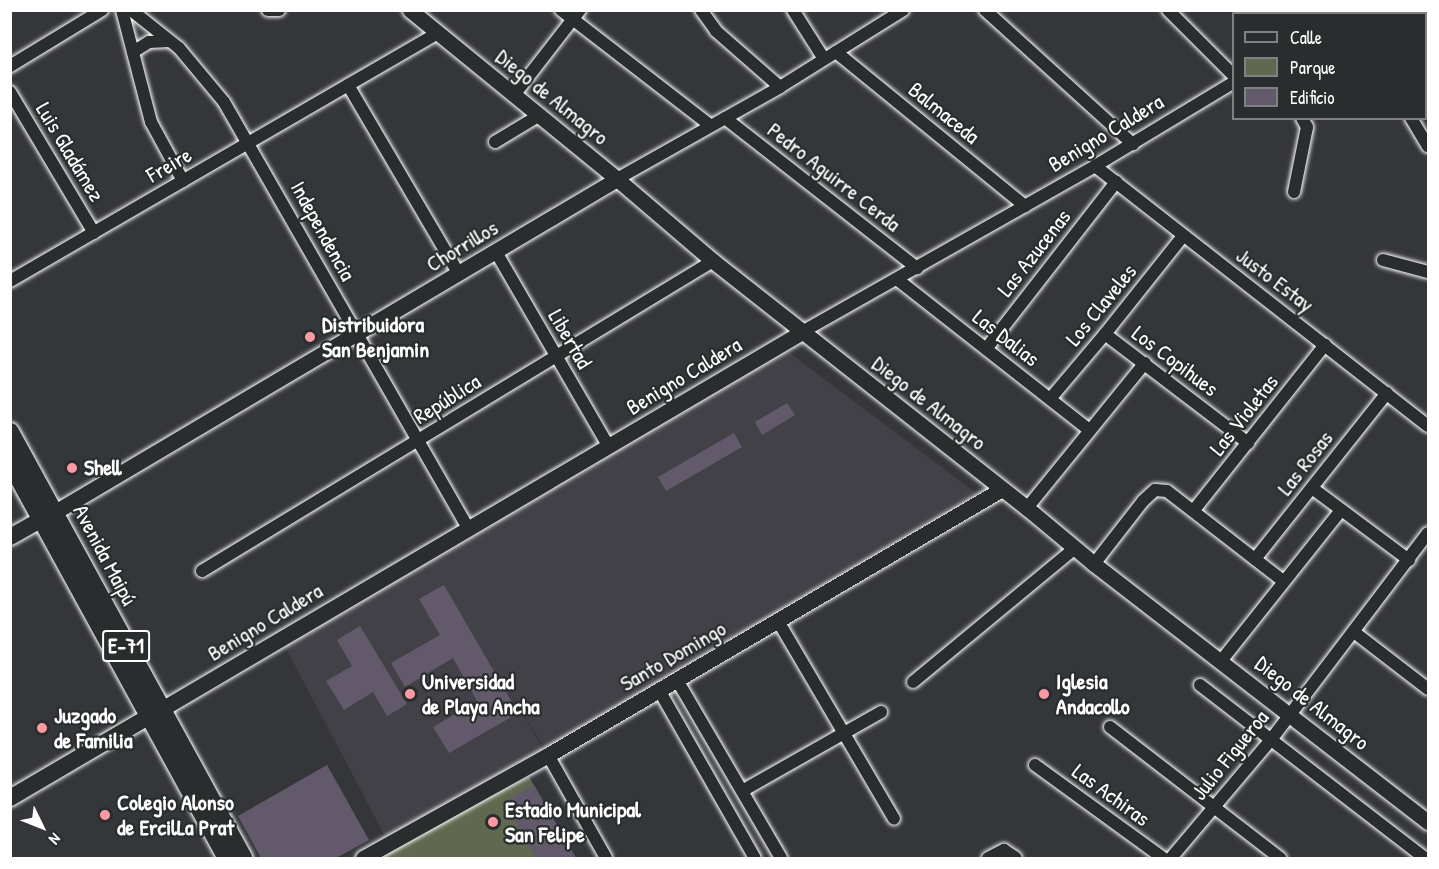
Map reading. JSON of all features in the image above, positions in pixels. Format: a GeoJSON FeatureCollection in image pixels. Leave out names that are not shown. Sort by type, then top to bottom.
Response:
{"type":"FeatureCollection","features":[{"type":"Feature","properties":{"kind":"main road","name":"Avenida Maipú"},"geometry":{"type":"LineString","coordinates":[[10,432],[49,516],[154,713],[227,858]]}},
{"type":"Feature","properties":{"kind":"main road","name":"Avenida Maipú"},"geometry":{"type":"LineString","coordinates":[[10,462],[49,516]]}},
{"type":"Feature","properties":{"kind":"main road"},"geometry":{"type":"LineString","coordinates":[[10,537],[49,516]]}},
{"type":"Feature","properties":{"kind":"main road","name":"Avenida Maipú"},"geometry":{"type":"LineString","coordinates":[[154,713],[243,858]]}},
{"type":"Feature","properties":{"kind":"main road"},"geometry":{"type":"LineString","coordinates":[[10,798],[154,713]]}},
{"type":"Feature","properties":{"kind":"street"},"geometry":{"type":"LineString","coordinates":[[10,66],[102,10]]}},
{"type":"Feature","properties":{"kind":"street"},"geometry":{"type":"LineString","coordinates":[[122,10],[151,122],[183,181]]}},
{"type":"Feature","properties":{"kind":"street","name":"Independencia"},"geometry":{"type":"LineString","coordinates":[[131,10],[186,56],[224,102],[468,528]]}},
{"type":"Feature","properties":{"kind":"street"},"geometry":{"type":"LineString","coordinates":[[268,10],[279,10]]}},
{"type":"Feature","properties":{"kind":"street","name":"Diego de Almagro"},"geometry":{"type":"LineString","coordinates":[[410,10],[802,332],[1027,508],[1094,564],[1428,822]]}},
{"type":"Feature","properties":{"kind":"street"},"geometry":{"type":"LineString","coordinates":[[561,10],[577,15],[710,125]]}},
{"type":"Feature","properties":{"kind":"street"},"geometry":{"type":"LineString","coordinates":[[701,10],[716,32],[780,87]]}},
{"type":"Feature","properties":{"kind":"street"},"geometry":{"type":"LineString","coordinates":[[793,10],[824,59]]}},
{"type":"Feature","properties":{"kind":"street","name":"Chorrillos"},"geometry":{"type":"LineString","coordinates":[[49,516],[710,125],[780,87],[836,52],[882,16],[903,10]]}},
{"type":"Feature","properties":{"kind":"street"},"geometry":{"type":"LineString","coordinates":[[985,10],[1133,144]]}},
{"type":"Feature","properties":{"kind":"street"},"geometry":{"type":"LineString","coordinates":[[1168,10],[1232,75]]}},
{"type":"Feature","properties":{"kind":"street"},"geometry":{"type":"LineString","coordinates":[[514,94],[577,15]]}},
{"type":"Feature","properties":{"kind":"street","name":"Freire"},"geometry":{"type":"LineString","coordinates":[[10,281],[437,33]]}},
{"type":"Feature","properties":{"kind":"street"},"geometry":{"type":"LineString","coordinates":[[133,52],[149,42],[169,41]]}},
{"type":"Feature","properties":{"kind":"street","name":"Balmaceda"},"geometry":{"type":"LineString","coordinates":[[836,52],[1025,206]]}},
{"type":"Feature","properties":{"kind":"street","name":"Benigno Caldera"},"geometry":{"type":"LineString","coordinates":[[154,713],[802,332],[898,280],[1133,144],[1232,83]]}},
{"type":"Feature","properties":{"kind":"street"},"geometry":{"type":"LineString","coordinates":[[348,85],[459,274]]}},
{"type":"Feature","properties":{"kind":"street","name":"Luis Gladámez"},"geometry":{"type":"LineString","coordinates":[[10,92],[94,233]]}},
{"type":"Feature","properties":{"kind":"street"},"geometry":{"type":"LineString","coordinates":[[495,142],[540,115]]}},
{"type":"Feature","properties":{"kind":"street","name":"Pedro Aguirre Cerda"},"geometry":{"type":"LineString","coordinates":[[725,118],[917,268]]}},
{"type":"Feature","properties":{"kind":"street"},"geometry":{"type":"LineString","coordinates":[[1294,192],[1307,127],[1303,120]]}},
{"type":"Feature","properties":{"kind":"street"},"geometry":{"type":"LineString","coordinates":[[1412,120],[1428,146]]}},
{"type":"Feature","properties":{"kind":"street","name":"Justo Estay"},"geometry":{"type":"LineString","coordinates":[[1095,166],[1428,426]]}},
{"type":"Feature","properties":{"kind":"street","name":"Las Azucenas"},"geometry":{"type":"LineString","coordinates":[[986,349],[1116,182]]}},
{"type":"Feature","properties":{"kind":"street","name":"Los Claveles"},"geometry":{"type":"LineString","coordinates":[[1050,399],[1183,236]]}},
{"type":"Feature","properties":{"kind":"street","name":"Libertad"},"geometry":{"type":"LineString","coordinates":[[496,252],[609,447]]}},
{"type":"Feature","properties":{"kind":"street"},"geometry":{"type":"LineString","coordinates":[[1383,260],[1428,272]]}},
{"type":"Feature","properties":{"kind":"street","name":"República"},"geometry":{"type":"LineString","coordinates":[[202,571],[419,442],[713,261]]}},
{"type":"Feature","properties":{"kind":"street","name":"Las Dalias"},"geometry":{"type":"LineString","coordinates":[[898,280],[1088,429]]}},
{"type":"Feature","properties":{"kind":"street","name":"Los Copihues"},"geometry":{"type":"LineString","coordinates":[[1105,334],[1248,443]]}},
{"type":"Feature","properties":{"kind":"street","name":"Las Violetas"},"geometry":{"type":"LineString","coordinates":[[1194,510],[1325,345]]}},
{"type":"Feature","properties":{"kind":"street"},"geometry":{"type":"LineString","coordinates":[[1027,508],[1088,429],[1145,363]]}},
{"type":"Feature","properties":{"kind":"street","name":"Las Rosas"},"geometry":{"type":"LineString","coordinates":[[1255,559],[1387,393]]}},
{"type":"Feature","properties":{"kind":"street"},"geometry":{"type":"LineString","coordinates":[[1312,488],[1408,560]]}},
{"type":"Feature","properties":{"kind":"street","name":"Santo Domingo"},"geometry":{"type":"LineString","coordinates":[[363,858],[548,755],[1002,489]]}},
{"type":"Feature","properties":{"kind":"street"},"geometry":{"type":"LineString","coordinates":[[1094,564],[1143,501],[1155,490],[1167,491],[1283,581]]}},
{"type":"Feature","properties":{"kind":"street"},"geometry":{"type":"LineString","coordinates":[[1221,661],[1341,510]]}},
{"type":"Feature","properties":{"kind":"street","name":"Julio Figueroa"},"geometry":{"type":"LineString","coordinates":[[1172,858],[1270,741],[1428,533]]}},
{"type":"Feature","properties":{"kind":"street"},"geometry":{"type":"LineString","coordinates":[[913,682],[1075,548]]}},
{"type":"Feature","properties":{"kind":"street"},"geometry":{"type":"LineString","coordinates":[[778,621],[894,819]]}},
{"type":"Feature","properties":{"kind":"street"},"geometry":{"type":"LineString","coordinates":[[1354,632],[1427,684]]}},
{"type":"Feature","properties":{"kind":"street"},"geometry":{"type":"LineString","coordinates":[[677,680],[781,858]]}},
{"type":"Feature","properties":{"kind":"street"},"geometry":{"type":"LineString","coordinates":[[1200,685],[1417,856]]}},
{"type":"Feature","properties":{"kind":"street"},"geometry":{"type":"LineString","coordinates":[[659,690],[755,858]]}},
{"type":"Feature","properties":{"kind":"street"},"geometry":{"type":"LineString","coordinates":[[742,791],[881,712]]}},
{"type":"Feature","properties":{"kind":"street"},"geometry":{"type":"LineString","coordinates":[[1110,727],[1280,858]]}},
{"type":"Feature","properties":{"kind":"street"},"geometry":{"type":"LineString","coordinates":[[548,755],[606,858]]}},
{"type":"Feature","properties":{"kind":"street","name":"Las Achiras"},"geometry":{"type":"LineString","coordinates":[[1035,765],[1163,858]]}},
{"type":"Feature","properties":{"kind":"street"},"geometry":{"type":"LineString","coordinates":[[988,858],[1004,850],[1016,858]]}},
{"type":"Feature","properties":{"kind":"shaded area"},"geometry":{"type":"Polygon","coordinates":[[[786,350],[976,493],[545,749],[502,679],[544,750],[386,838],[281,639],[786,350]]]}},
{"type":"Feature","properties":{"kind":"green space","name":"Estadio Municipal San Felipe"},"geometry":{"type":"Polygon","coordinates":[[[529,777],[576,858],[375,858],[494,787],[498,793],[529,777]]]}},
{"type":"Feature","properties":{"kind":"building"},"geometry":{"type":"Polygon","coordinates":[[[787,403],[795,415],[762,435],[755,422],[787,403]]]}},
{"type":"Feature","properties":{"kind":"building"},"geometry":{"type":"Polygon","coordinates":[[[734,433],[742,447],[666,491],[658,477],[734,433]]]}},
{"type":"Feature","properties":{"kind":"building"},"geometry":{"type":"Polygon","coordinates":[[[444,585],[518,713],[449,753],[433,727],[477,701],[453,658],[405,687],[391,663],[440,635],[419,599],[444,585]]]}},
{"type":"Feature","properties":{"kind":"building"},"geometry":{"type":"Polygon","coordinates":[[[360,626],[407,704],[387,716],[373,692],[344,710],[326,681],[352,666],[337,640],[360,626]]]}},
{"type":"Feature","properties":{"kind":"building"},"geometry":{"type":"Polygon","coordinates":[[[327,765],[369,840],[336,858],[261,858],[238,816],[327,765]]]}},
{"type":"Feature","properties":{"kind":"building"},"geometry":{"type":"Polygon","coordinates":[[[534,785],[576,858],[536,858],[503,802],[534,785]]]}},
{"type":"Feature","properties":{"kind":"place","name":"Distribuidora San Benjamin"},"geometry":{"type":"Point","coordinates":[310,337]}},
{"type":"Feature","properties":{"kind":"place","name":"Shell"},"geometry":{"type":"Point","coordinates":[72,468]}},
{"type":"Feature","properties":{"kind":"place","name":"Universidad de Playa Ancha"},"geometry":{"type":"Point","coordinates":[410,694]}},
{"type":"Feature","properties":{"kind":"place","name":"Iglesia Andacollo"},"geometry":{"type":"Point","coordinates":[1044,694]}},
{"type":"Feature","properties":{"kind":"place","name":"Juzgado de Familia"},"geometry":{"type":"Point","coordinates":[42,728]}},
{"type":"Feature","properties":{"kind":"place","name":"Colegio Alonso de ErcilLa Prat"},"geometry":{"type":"Point","coordinates":[105,815]}},
{"type":"Feature","properties":{"kind":"place","name":"Estadio Municipal San Felipe"},"geometry":{"type":"Point","coordinates":[493,822]}}]}
